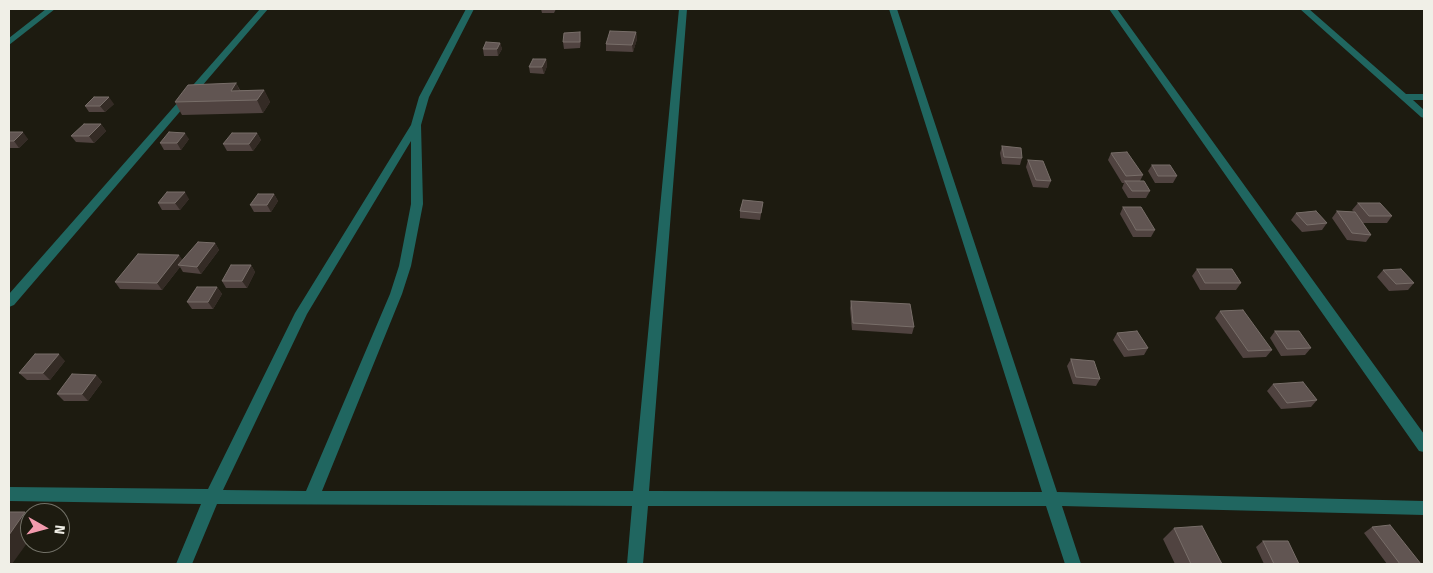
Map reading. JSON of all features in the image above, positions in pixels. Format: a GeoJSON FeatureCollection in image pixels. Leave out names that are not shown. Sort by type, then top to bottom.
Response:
{"type":"FeatureCollection","features":[{"type":"Feature","properties":{"kind":"street"},"geometry":{"type":"LineString","coordinates":[[9,42],[51,9]]}},
{"type":"Feature","properties":{"kind":"street"},"geometry":{"type":"LineString","coordinates":[[9,302],[264,9]]}},
{"type":"Feature","properties":{"kind":"street"},"geometry":{"type":"LineString","coordinates":[[184,564],[212,497],[301,312],[416,125],[424,97],[470,9]]}},
{"type":"Feature","properties":{"kind":"street"},"geometry":{"type":"LineString","coordinates":[[635,564],[683,9]]}},
{"type":"Feature","properties":{"kind":"street"},"geometry":{"type":"LineString","coordinates":[[893,9],[1072,564]]}},
{"type":"Feature","properties":{"kind":"street"},"geometry":{"type":"LineString","coordinates":[[1114,9],[1424,446]]}},
{"type":"Feature","properties":{"kind":"street"},"geometry":{"type":"LineString","coordinates":[[1304,9],[1424,114]]}},
{"type":"Feature","properties":{"kind":"street"},"geometry":{"type":"LineString","coordinates":[[1404,97],[1424,97]]}},
{"type":"Feature","properties":{"kind":"street"},"geometry":{"type":"LineString","coordinates":[[311,498],[390,309],[405,266],[417,204],[416,125]]}},
{"type":"Feature","properties":{"kind":"street"},"geometry":{"type":"LineString","coordinates":[[9,494],[311,498],[1051,499],[1424,508]]}},
{"type":"Feature","properties":{"kind":"building"},"geometry":{"type":"Polygon","coordinates":[[[610,31],[636,32],[632,45],[606,44],[610,31]]]}},
{"type":"Feature","properties":{"kind":"building"},"geometry":{"type":"Polygon","coordinates":[[[580,32],[580,42],[563,42],[564,33],[580,32]]]}},
{"type":"Feature","properties":{"kind":"building"},"geometry":{"type":"Polygon","coordinates":[[[486,42],[500,43],[497,49],[483,49],[486,42]]]}},
{"type":"Feature","properties":{"kind":"building"},"geometry":{"type":"Polygon","coordinates":[[[533,59],[546,59],[542,67],[529,67],[533,59]]]}},
{"type":"Feature","properties":{"kind":"building"},"geometry":{"type":"Polygon","coordinates":[[[236,83],[231,91],[264,90],[257,100],[175,102],[188,85],[236,83]]]}},
{"type":"Feature","properties":{"kind":"building"},"geometry":{"type":"Polygon","coordinates":[[[94,97],[109,97],[100,106],[85,106],[94,97]]]}},
{"type":"Feature","properties":{"kind":"building"},"geometry":{"type":"Polygon","coordinates":[[[84,124],[101,124],[89,136],[71,136],[84,124]]]}},
{"type":"Feature","properties":{"kind":"building"},"geometry":{"type":"Polygon","coordinates":[[[9,132],[23,132],[14,141],[9,141],[9,132]]]}},
{"type":"Feature","properties":{"kind":"building"},"geometry":{"type":"Polygon","coordinates":[[[169,132],[185,133],[177,143],[160,143],[169,132]]]}},
{"type":"Feature","properties":{"kind":"building"},"geometry":{"type":"Polygon","coordinates":[[[232,133],[257,133],[249,144],[223,144],[232,133]]]}},
{"type":"Feature","properties":{"kind":"building"},"geometry":{"type":"Polygon","coordinates":[[[1002,146],[1021,148],[1022,158],[1004,157],[1002,146]]]}},
{"type":"Feature","properties":{"kind":"building"},"geometry":{"type":"Polygon","coordinates":[[[1127,152],[1143,175],[1126,176],[1111,153],[1127,152]]]}},
{"type":"Feature","properties":{"kind":"building"},"geometry":{"type":"Polygon","coordinates":[[[1028,160],[1043,161],[1051,181],[1036,180],[1028,160]]]}},
{"type":"Feature","properties":{"kind":"building"},"geometry":{"type":"Polygon","coordinates":[[[1152,165],[1170,165],[1177,176],[1158,176],[1152,165]]]}},
{"type":"Feature","properties":{"kind":"building"},"geometry":{"type":"Polygon","coordinates":[[[1125,181],[1144,181],[1150,191],[1132,191],[1125,181]]]}},
{"type":"Feature","properties":{"kind":"building"},"geometry":{"type":"Polygon","coordinates":[[[167,192],[185,192],[175,203],[158,203],[167,192]]]}},
{"type":"Feature","properties":{"kind":"building"},"geometry":{"type":"Polygon","coordinates":[[[258,194],[274,194],[267,205],[250,205],[258,194]]]}},
{"type":"Feature","properties":{"kind":"building"},"geometry":{"type":"Polygon","coordinates":[[[743,200],[763,202],[761,213],[740,211],[743,200]]]}},
{"type":"Feature","properties":{"kind":"building"},"geometry":{"type":"Polygon","coordinates":[[[1358,203],[1380,203],[1392,216],[1369,216],[1358,203]]]}},
{"type":"Feature","properties":{"kind":"building"},"geometry":{"type":"Polygon","coordinates":[[[1123,207],[1141,207],[1155,230],[1136,230],[1123,207]]]}},
{"type":"Feature","properties":{"kind":"building"},"geometry":{"type":"Polygon","coordinates":[[[1316,211],[1327,223],[1307,225],[1296,213],[1316,211]]]}},
{"type":"Feature","properties":{"kind":"building"},"geometry":{"type":"Polygon","coordinates":[[[1337,211],[1355,212],[1371,235],[1352,233],[1337,211]]]}},
{"type":"Feature","properties":{"kind":"building"},"geometry":{"type":"Polygon","coordinates":[[[198,242],[215,243],[197,267],[178,265],[198,242]]]}},
{"type":"Feature","properties":{"kind":"building"},"geometry":{"type":"Polygon","coordinates":[[[138,254],[179,255],[157,283],[115,282],[138,254]]]}},
{"type":"Feature","properties":{"kind":"building"},"geometry":{"type":"Polygon","coordinates":[[[231,265],[251,265],[242,281],[222,281],[231,265]]]}},
{"type":"Feature","properties":{"kind":"building"},"geometry":{"type":"Polygon","coordinates":[[[1197,269],[1232,269],[1241,283],[1205,283],[1197,269]]]}},
{"type":"Feature","properties":{"kind":"building"},"geometry":{"type":"Polygon","coordinates":[[[1401,269],[1414,283],[1396,284],[1383,270],[1401,269]]]}},
{"type":"Feature","properties":{"kind":"building"},"geometry":{"type":"Polygon","coordinates":[[[197,287],[217,287],[208,302],[187,302],[197,287]]]}},
{"type":"Feature","properties":{"kind":"building"},"geometry":{"type":"Polygon","coordinates":[[[851,301],[910,304],[914,327],[853,323],[851,301]]]}},
{"type":"Feature","properties":{"kind":"building"},"geometry":{"type":"Polygon","coordinates":[[[1243,310],[1272,350],[1248,351],[1220,311],[1243,310]]]}},
{"type":"Feature","properties":{"kind":"building"},"geometry":{"type":"Polygon","coordinates":[[[1137,331],[1148,348],[1128,350],[1117,333],[1137,331]]]}},
{"type":"Feature","properties":{"kind":"building"},"geometry":{"type":"Polygon","coordinates":[[[1275,331],[1299,331],[1311,348],[1287,349],[1275,331]]]}},
{"type":"Feature","properties":{"kind":"building"},"geometry":{"type":"Polygon","coordinates":[[[35,354],[59,354],[43,373],[19,373],[35,354]]]}},
{"type":"Feature","properties":{"kind":"building"},"geometry":{"type":"Polygon","coordinates":[[[1071,359],[1094,361],[1100,379],[1076,377],[1071,359]]]}},
{"type":"Feature","properties":{"kind":"building"},"geometry":{"type":"Polygon","coordinates":[[[72,374],[96,375],[82,394],[57,394],[72,374]]]}},
{"type":"Feature","properties":{"kind":"building"},"geometry":{"type":"Polygon","coordinates":[[[1303,382],[1317,400],[1287,403],[1273,384],[1303,382]]]}},
{"type":"Feature","properties":{"kind":"building"},"geometry":{"type":"Polygon","coordinates":[[[9,512],[20,512],[20,519],[9,535],[9,512]]]}},
{"type":"Feature","properties":{"kind":"building"},"geometry":{"type":"Polygon","coordinates":[[[1390,525],[1421,564],[1400,564],[1372,527],[1390,525]]]}},
{"type":"Feature","properties":{"kind":"building"},"geometry":{"type":"Polygon","coordinates":[[[1202,526],[1222,564],[1191,564],[1174,528],[1202,526]]]}},
{"type":"Feature","properties":{"kind":"building"},"geometry":{"type":"Polygon","coordinates":[[[1263,541],[1288,541],[1299,564],[1274,564],[1263,541]]]}}]}
